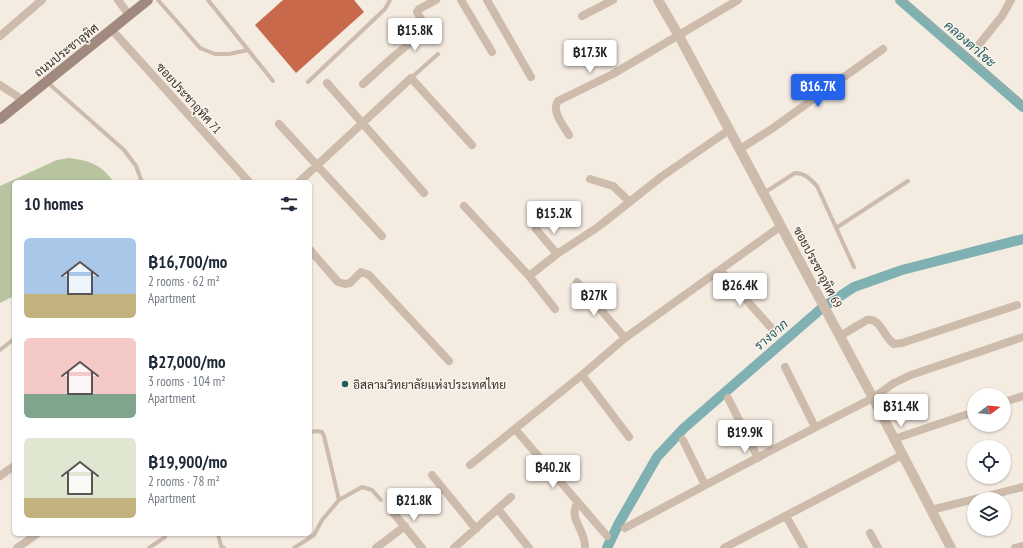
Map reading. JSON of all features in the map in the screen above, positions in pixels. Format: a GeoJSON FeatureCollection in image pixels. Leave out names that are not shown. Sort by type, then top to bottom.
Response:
{"type":"FeatureCollection","features":[{"type":"Feature","properties":{"kind":"main road","name":"ถนนประชาอุทิศ"},"geometry":{"type":"LineString","coordinates":[[0,119],[148,0]]}},
{"type":"Feature","properties":{"kind":"street"},"geometry":{"type":"LineString","coordinates":[[0,36],[42,0]]}},
{"type":"Feature","properties":{"kind":"street"},"geometry":{"type":"LineString","coordinates":[[118,0],[129,15]]}},
{"type":"Feature","properties":{"kind":"street"},"geometry":{"type":"LineString","coordinates":[[363,84],[424,32],[426,29],[425,26],[417,12],[419,9],[436,0]]}},
{"type":"Feature","properties":{"kind":"street"},"geometry":{"type":"LineString","coordinates":[[461,0],[492,52]]}},
{"type":"Feature","properties":{"kind":"street"},"geometry":{"type":"LineString","coordinates":[[487,0],[531,77]]}},
{"type":"Feature","properties":{"kind":"street"},"geometry":{"type":"LineString","coordinates":[[582,16],[613,0]]}},
{"type":"Feature","properties":{"kind":"street","name":"ซอยประชาอุทิศ 69"},"geometry":{"type":"LineString","coordinates":[[658,0],[679,36],[874,398],[951,548]]}},
{"type":"Feature","properties":{"kind":"street"},"geometry":{"type":"LineString","coordinates":[[568,135],[556,112],[555,105],[558,101],[613,74],[738,0]]}},
{"type":"Feature","properties":{"kind":"street"},"geometry":{"type":"LineString","coordinates":[[977,47],[1008,2]]}},
{"type":"Feature","properties":{"kind":"street","name":"ซอยประชาอุทิศ 71"},"geometry":{"type":"LineString","coordinates":[[112,30],[247,180]]}},
{"type":"Feature","properties":{"kind":"street"},"geometry":{"type":"LineString","coordinates":[[740,149],[773,128],[883,49]]}},
{"type":"Feature","properties":{"kind":"street"},"geometry":{"type":"LineString","coordinates":[[301,180],[411,78],[472,145]]}},
{"type":"Feature","properties":{"kind":"street"},"geometry":{"type":"LineString","coordinates":[[327,83],[424,193]]}},
{"type":"Feature","properties":{"kind":"street"},"geometry":{"type":"LineString","coordinates":[[0,85],[23,100]]}},
{"type":"Feature","properties":{"kind":"street"},"geometry":{"type":"LineString","coordinates":[[279,124],[382,236]]}},
{"type":"Feature","properties":{"kind":"street"},"geometry":{"type":"LineString","coordinates":[[529,276],[630,202],[661,177],[730,130]]}},
{"type":"Feature","properties":{"kind":"street"},"geometry":{"type":"LineString","coordinates":[[590,179],[613,186],[630,202]]}},
{"type":"Feature","properties":{"kind":"street"},"geometry":{"type":"LineString","coordinates":[[464,206],[529,276],[555,309]]}},
{"type":"Feature","properties":{"kind":"street"},"geometry":{"type":"LineString","coordinates":[[470,465],[582,376],[625,338],[781,226]]}},
{"type":"Feature","properties":{"kind":"street"},"geometry":{"type":"LineString","coordinates":[[536,229],[557,254]]}},
{"type":"Feature","properties":{"kind":"street"},"geometry":{"type":"LineString","coordinates":[[312,252],[338,282],[345,284],[350,282],[361,272],[369,275],[448,361]]}},
{"type":"Feature","properties":{"kind":"street"},"geometry":{"type":"LineString","coordinates":[[720,270],[774,331]]}},
{"type":"Feature","properties":{"kind":"street"},"geometry":{"type":"LineString","coordinates":[[577,282],[625,338]]}},
{"type":"Feature","properties":{"kind":"street"},"geometry":{"type":"LineString","coordinates":[[840,336],[867,320],[872,320],[882,329],[890,342],[894,344],[902,343],[1017,306]]}},
{"type":"Feature","properties":{"kind":"street"},"geometry":{"type":"LineString","coordinates":[[625,528],[815,427],[874,398],[894,382],[910,375],[1023,336]]}},
{"type":"Feature","properties":{"kind":"street"},"geometry":{"type":"LineString","coordinates":[[785,367],[815,427]]}},
{"type":"Feature","properties":{"kind":"street"},"geometry":{"type":"LineString","coordinates":[[582,376],[629,437]]}},
{"type":"Feature","properties":{"kind":"street"},"geometry":{"type":"LineString","coordinates":[[1011,400],[1023,396]]}},
{"type":"Feature","properties":{"kind":"street"},"geometry":{"type":"LineString","coordinates":[[728,398],[758,458]]}},
{"type":"Feature","properties":{"kind":"street"},"geometry":{"type":"LineString","coordinates":[[894,439],[967,414]]}},
{"type":"Feature","properties":{"kind":"street"},"geometry":{"type":"LineString","coordinates":[[515,429],[607,536]]}},
{"type":"Feature","properties":{"kind":"street"},"geometry":{"type":"LineString","coordinates":[[683,440],[704,485]]}},
{"type":"Feature","properties":{"kind":"street"},"geometry":{"type":"LineString","coordinates":[[724,548],[902,455]]}},
{"type":"Feature","properties":{"kind":"street"},"geometry":{"type":"LineString","coordinates":[[0,476],[12,467]]}},
{"type":"Feature","properties":{"kind":"street"},"geometry":{"type":"LineString","coordinates":[[432,475],[476,529]]}},
{"type":"Feature","properties":{"kind":"street"},"geometry":{"type":"LineString","coordinates":[[931,510],[1023,487]]}},
{"type":"Feature","properties":{"kind":"street"},"geometry":{"type":"LineString","coordinates":[[459,546],[511,497]]}},
{"type":"Feature","properties":{"kind":"street"},"geometry":{"type":"LineString","coordinates":[[578,502],[573,509],[584,537],[585,548]]}},
{"type":"Feature","properties":{"kind":"street"},"geometry":{"type":"LineString","coordinates":[[498,509],[529,548]]}},
{"type":"Feature","properties":{"kind":"street"},"geometry":{"type":"LineString","coordinates":[[391,510],[422,548]]}},
{"type":"Feature","properties":{"kind":"street"},"geometry":{"type":"LineString","coordinates":[[786,516],[804,548]]}},
{"type":"Feature","properties":{"kind":"street"},"geometry":{"type":"LineString","coordinates":[[376,548],[405,526]]}},
{"type":"Feature","properties":{"kind":"street"},"geometry":{"type":"LineString","coordinates":[[870,533],[878,548]]}},
{"type":"Feature","properties":{"kind":"street"},"geometry":{"type":"LineString","coordinates":[[17,548],[34,536]]}},
{"type":"Feature","properties":{"kind":"street"},"geometry":{"type":"LineString","coordinates":[[1016,548],[1023,546]]}},
{"type":"Feature","properties":{"kind":"lane"},"geometry":{"type":"LineString","coordinates":[[158,0],[200,48],[215,54],[229,54],[248,50]]}},
{"type":"Feature","properties":{"kind":"lane"},"geometry":{"type":"LineString","coordinates":[[208,0],[273,81]]}},
{"type":"Feature","properties":{"kind":"lane"},"geometry":{"type":"LineString","coordinates":[[308,82],[385,9],[390,0]]}},
{"type":"Feature","properties":{"kind":"lane"},"geometry":{"type":"LineString","coordinates":[[411,78],[438,54]]}},
{"type":"Feature","properties":{"kind":"lane"},"geometry":{"type":"LineString","coordinates":[[46,82],[124,150],[136,166],[141,180]]}},
{"type":"Feature","properties":{"kind":"lane"},"geometry":{"type":"LineString","coordinates":[[763,193],[795,173],[801,173],[808,177],[817,186],[854,266]]}},
{"type":"Feature","properties":{"kind":"lane"},"geometry":{"type":"LineString","coordinates":[[836,228],[908,181]]}},
{"type":"Feature","properties":{"kind":"lane"},"geometry":{"type":"LineString","coordinates":[[0,350],[12,341]]}},
{"type":"Feature","properties":{"kind":"lane"},"geometry":{"type":"LineString","coordinates":[[312,431],[317,430],[322,432],[324,436],[339,500]]}},
{"type":"Feature","properties":{"kind":"lane"},"geometry":{"type":"LineString","coordinates":[[294,548],[314,535],[322,520],[339,500],[362,487],[372,490],[380,500]]}},
{"type":"Feature","properties":{"kind":"lane"},"geometry":{"type":"LineString","coordinates":[[218,536],[221,546],[224,548]]}},
{"type":"Feature","properties":{"kind":"lane"},"geometry":{"type":"LineString","coordinates":[[149,548],[165,537]]}},
{"type":"Feature","properties":{"kind":"path"},"geometry":{"type":"LineString","coordinates":[[905,0],[1023,103]]}},
{"type":"Feature","properties":{"kind":"green space"},"geometry":{"type":"Polygon","coordinates":[[[69,158],[89,162],[99,167],[112,180],[13,180],[57,160],[69,158]]]}},
{"type":"Feature","properties":{"kind":"green space"},"geometry":{"type":"Polygon","coordinates":[[[12,181],[12,297],[0,303],[0,186],[12,181]]]}},
{"type":"Feature","properties":{"kind":"building"},"geometry":{"type":"Polygon","coordinates":[[[283,0],[354,0],[364,12],[296,73],[255,25],[283,0]]]}},
{"type":"Feature","properties":{"kind":"waterway","name":"คลองตาโซะ"},"geometry":{"type":"LineString","coordinates":[[900,0],[1023,107]]}},
{"type":"Feature","properties":{"kind":"waterway","name":"รางจาก"},"geometry":{"type":"LineString","coordinates":[[607,548],[619,523],[657,457],[684,428],[822,308],[854,287],[902,270],[1023,239]]}},
{"type":"Feature","properties":{"kind":"place","name":"อิสลามวิทยาลัยแห่งประเทศไทย"},"geometry":{"type":"Point","coordinates":[345,384]}}]}
